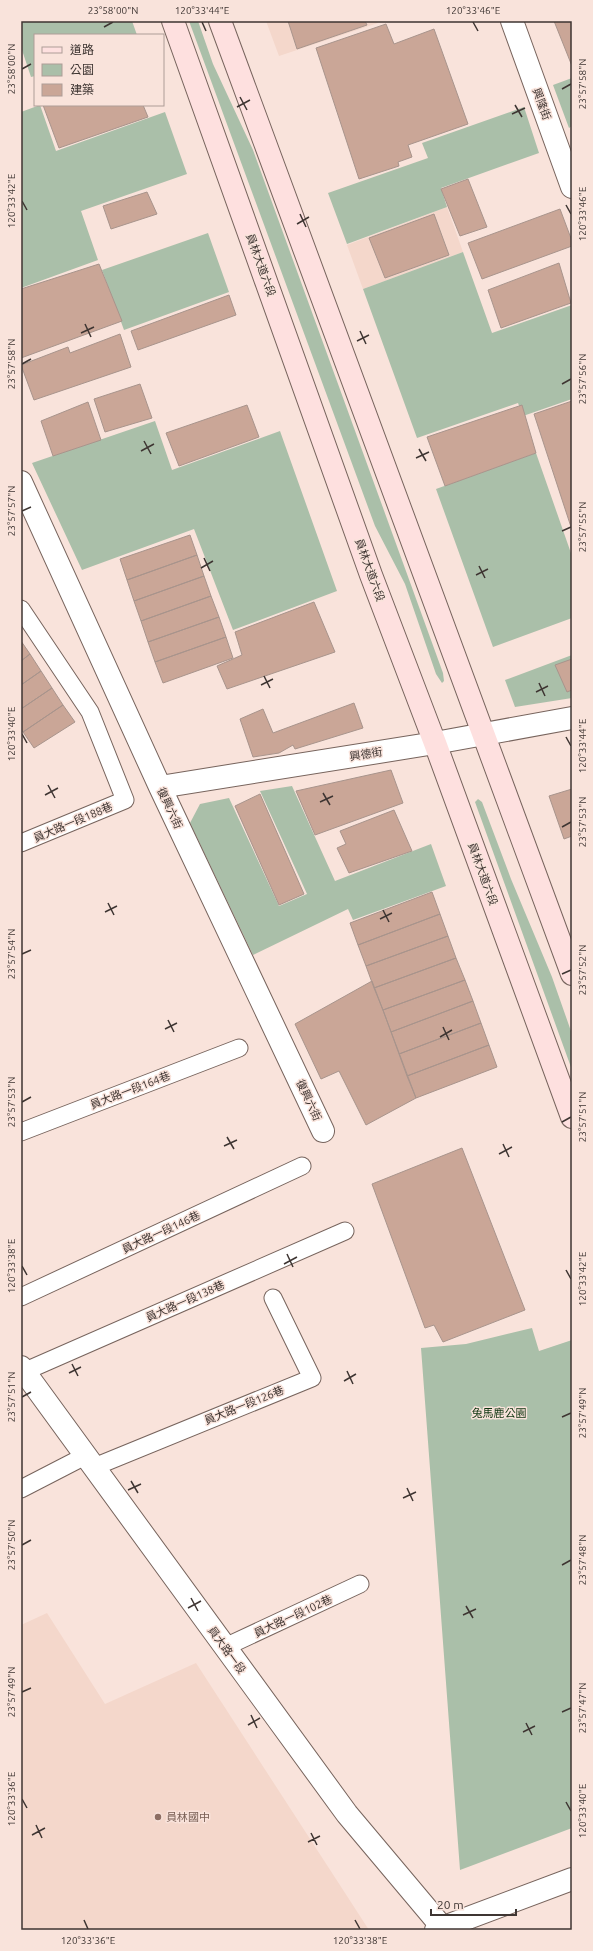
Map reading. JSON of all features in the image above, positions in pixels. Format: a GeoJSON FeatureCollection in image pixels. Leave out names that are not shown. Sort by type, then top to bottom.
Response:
{"type":"FeatureCollection","features":[{"type":"Feature","properties":{"kind":"main road","name":"員林大道六段"},"geometry":{"type":"LineString","coordinates":[[173,21],[371,575],[435,743],[572,1117]]}},
{"type":"Feature","properties":{"kind":"main road"},"geometry":{"type":"LineString","coordinates":[[220,21],[572,974]]}},
{"type":"Feature","properties":{"kind":"street","name":"興隆街"},"geometry":{"type":"LineString","coordinates":[[512,21],[572,187]]}},
{"type":"Feature","properties":{"kind":"street","name":"復興六街"},"geometry":{"type":"LineString","coordinates":[[21,482],[160,787],[323,1131]]}},
{"type":"Feature","properties":{"kind":"street","name":"興德街"},"geometry":{"type":"LineString","coordinates":[[160,787],[483,735],[572,718]]}},
{"type":"Feature","properties":{"kind":"street","name":"員大路一段"},"geometry":{"type":"LineString","coordinates":[[22,1370],[347,1814],[441,1929]]}},
{"type":"Feature","properties":{"kind":"street"},"geometry":{"type":"LineString","coordinates":[[441,1929],[572,1879]]}},
{"type":"Feature","properties":{"kind":"lane","name":"員大路一段188巷"},"geometry":{"type":"LineString","coordinates":[[21,609],[90,712],[125,800],[21,843]]}},
{"type":"Feature","properties":{"kind":"lane","name":"員大路一段164巷"},"geometry":{"type":"LineString","coordinates":[[21,1132],[239,1048]]}},
{"type":"Feature","properties":{"kind":"lane","name":"員大路一段146巷"},"geometry":{"type":"LineString","coordinates":[[21,1297],[302,1166]]}},
{"type":"Feature","properties":{"kind":"lane","name":"員大路一段138巷"},"geometry":{"type":"LineString","coordinates":[[22,1370],[345,1231]]}},
{"type":"Feature","properties":{"kind":"lane","name":"員大路一段126巷"},"geometry":{"type":"LineString","coordinates":[[90,1462],[312,1378],[273,1298]]}},
{"type":"Feature","properties":{"kind":"lane"},"geometry":{"type":"LineString","coordinates":[[21,1489],[90,1462]]}},
{"type":"Feature","properties":{"kind":"lane","name":"員大路一段102巷"},"geometry":{"type":"LineString","coordinates":[[225,1647],[360,1584]]}},
{"type":"Feature","properties":{"kind":"shaded area"},"geometry":{"type":"Polygon","coordinates":[[[266,21],[377,21],[378,23],[279,56],[266,21]]]}},
{"type":"Feature","properties":{"kind":"shaded area"},"geometry":{"type":"Polygon","coordinates":[[[447,207],[463,252],[363,289],[347,245],[447,207]]]}},
{"type":"Feature","properties":{"kind":"shaded area","name":"員林國中"},"geometry":{"type":"Polygon","coordinates":[[[47,1613],[105,1704],[196,1663],[369,1930],[21,1930],[21,1625],[47,1613]]]}},
{"type":"Feature","properties":{"kind":"green space"},"geometry":{"type":"Polygon","coordinates":[[[21,21],[132,21],[137,34],[34,34],[34,76],[31,77],[21,47],[21,21]]]}},
{"type":"Feature","properties":{"kind":"green space"},"geometry":{"type":"Polygon","coordinates":[[[189,21],[198,21],[213,64],[253,150],[443,673],[444,681],[442,683],[436,674],[405,584],[375,526],[189,21]]]}},
{"type":"Feature","properties":{"kind":"green space"},"geometry":{"type":"Polygon","coordinates":[[[572,78],[572,126],[569,128],[553,85],[572,78]]]}},
{"type":"Feature","properties":{"kind":"green space"},"geometry":{"type":"Polygon","coordinates":[[[40,106],[56,151],[165,112],[187,174],[81,211],[98,260],[21,288],[21,112],[40,106]]]}},
{"type":"Feature","properties":{"kind":"green space"},"geometry":{"type":"Polygon","coordinates":[[[524,107],[539,153],[441,188],[447,207],[347,244],[328,193],[428,158],[422,143],[524,107]]]}},
{"type":"Feature","properties":{"kind":"green space"},"geometry":{"type":"Polygon","coordinates":[[[208,233],[229,292],[124,330],[102,270],[208,233]]]}},
{"type":"Feature","properties":{"kind":"green space"},"geometry":{"type":"Polygon","coordinates":[[[463,252],[492,333],[572,305],[572,399],[523,416],[518,403],[417,438],[363,289],[463,252]]]}},
{"type":"Feature","properties":{"kind":"green space"},"geometry":{"type":"Polygon","coordinates":[[[155,421],[172,470],[280,431],[337,591],[233,630],[194,529],[82,570],[32,463],[155,421]]]}},
{"type":"Feature","properties":{"kind":"green space"},"geometry":{"type":"Polygon","coordinates":[[[536,453],[572,556],[572,618],[493,647],[436,489],[536,453]]]}},
{"type":"Feature","properties":{"kind":"green space"},"geometry":{"type":"Polygon","coordinates":[[[572,655],[572,698],[515,707],[505,680],[572,655]]]}},
{"type":"Feature","properties":{"kind":"green space"},"geometry":{"type":"Polygon","coordinates":[[[292,786],[335,881],[431,844],[446,886],[353,920],[348,909],[253,955],[190,823],[200,804],[229,798],[279,906],[307,894],[260,791],[292,786]]]}},
{"type":"Feature","properties":{"kind":"green space"},"geometry":{"type":"Polygon","coordinates":[[[478,799],[482,802],[511,879],[552,977],[572,1034],[572,1070],[475,802],[478,799]]]}},
{"type":"Feature","properties":{"kind":"green space","name":"兔馬鹿公園"},"geometry":{"type":"Polygon","coordinates":[[[532,1328],[539,1351],[572,1340],[572,1828],[460,1870],[421,1348],[466,1344],[532,1328]]]}},
{"type":"Feature","properties":{"kind":"building"},"geometry":{"type":"Polygon","coordinates":[[[288,21],[365,21],[367,25],[297,49],[288,21]]]}},
{"type":"Feature","properties":{"kind":"building"},"geometry":{"type":"Polygon","coordinates":[[[554,21],[572,21],[572,66],[554,21]]]}},
{"type":"Feature","properties":{"kind":"building"},"geometry":{"type":"Polygon","coordinates":[[[386,24],[394,44],[434,29],[468,124],[408,145],[412,157],[398,162],[399,166],[359,179],[316,48],[386,24]]]}},
{"type":"Feature","properties":{"kind":"building"},"geometry":{"type":"Polygon","coordinates":[[[43,106],[143,106],[148,117],[59,148],[43,106]]]}},
{"type":"Feature","properties":{"kind":"building"},"geometry":{"type":"Polygon","coordinates":[[[468,179],[487,227],[460,236],[441,189],[468,179]]]}},
{"type":"Feature","properties":{"kind":"building"},"geometry":{"type":"Polygon","coordinates":[[[147,192],[157,214],[111,229],[103,206],[147,192]]]}},
{"type":"Feature","properties":{"kind":"building"},"geometry":{"type":"Polygon","coordinates":[[[560,209],[572,241],[572,246],[482,279],[468,243],[560,209]]]}},
{"type":"Feature","properties":{"kind":"building"},"geometry":{"type":"Polygon","coordinates":[[[434,214],[449,255],[385,278],[369,238],[434,214]]]}},
{"type":"Feature","properties":{"kind":"building"},"geometry":{"type":"Polygon","coordinates":[[[559,263],[571,303],[501,328],[488,290],[559,263]]]}},
{"type":"Feature","properties":{"kind":"building"},"geometry":{"type":"Polygon","coordinates":[[[99,264],[122,321],[21,358],[21,289],[99,264]]]}},
{"type":"Feature","properties":{"kind":"building"},"geometry":{"type":"Polygon","coordinates":[[[229,295],[236,315],[138,350],[131,331],[229,295]]]}},
{"type":"Feature","properties":{"kind":"building"},"geometry":{"type":"Polygon","coordinates":[[[120,334],[131,367],[34,400],[21,365],[68,347],[70,353],[120,334]]]}},
{"type":"Feature","properties":{"kind":"building"},"geometry":{"type":"Polygon","coordinates":[[[140,384],[152,418],[105,432],[94,399],[140,384]]]}},
{"type":"Feature","properties":{"kind":"building"},"geometry":{"type":"Polygon","coordinates":[[[572,401],[572,530],[534,414],[572,401]]]}},
{"type":"Feature","properties":{"kind":"building"},"geometry":{"type":"Polygon","coordinates":[[[88,402],[101,440],[53,456],[41,421],[88,402]]]}},
{"type":"Feature","properties":{"kind":"building"},"geometry":{"type":"Polygon","coordinates":[[[247,405],[259,437],[179,466],[166,433],[247,405]]]}},
{"type":"Feature","properties":{"kind":"building"},"geometry":{"type":"Polygon","coordinates":[[[522,405],[536,453],[445,486],[427,437],[522,405]]]}},
{"type":"Feature","properties":{"kind":"building"},"geometry":{"type":"Polygon","coordinates":[[[190,535],[197,555],[127,580],[120,559],[190,535]]]}},
{"type":"Feature","properties":{"kind":"building"},"geometry":{"type":"Polygon","coordinates":[[[197,555],[204,576],[134,601],[127,580],[197,555]]]}},
{"type":"Feature","properties":{"kind":"building"},"geometry":{"type":"Polygon","coordinates":[[[204,576],[211,596],[141,621],[134,601],[204,576]]]}},
{"type":"Feature","properties":{"kind":"building"},"geometry":{"type":"Polygon","coordinates":[[[211,596],[219,617],[148,642],[141,621],[211,596]]]}},
{"type":"Feature","properties":{"kind":"building"},"geometry":{"type":"Polygon","coordinates":[[[314,602],[335,652],[227,689],[217,666],[242,655],[235,632],[314,602]]]}},
{"type":"Feature","properties":{"kind":"building"},"geometry":{"type":"Polygon","coordinates":[[[219,617],[226,637],[155,662],[148,642],[219,617]]]}},
{"type":"Feature","properties":{"kind":"building"},"geometry":{"type":"Polygon","coordinates":[[[226,637],[233,658],[163,683],[155,662],[226,637]]]}},
{"type":"Feature","properties":{"kind":"building"},"geometry":{"type":"Polygon","coordinates":[[[21,641],[30,654],[21,661],[21,641]]]}},
{"type":"Feature","properties":{"kind":"building"},"geometry":{"type":"Polygon","coordinates":[[[30,654],[41,671],[21,685],[21,661],[30,654]]]}},
{"type":"Feature","properties":{"kind":"building"},"geometry":{"type":"Polygon","coordinates":[[[572,659],[572,690],[567,692],[555,665],[572,659]]]}},
{"type":"Feature","properties":{"kind":"building"},"geometry":{"type":"Polygon","coordinates":[[[41,671],[52,688],[21,709],[21,685],[41,671]]]}},
{"type":"Feature","properties":{"kind":"building"},"geometry":{"type":"Polygon","coordinates":[[[52,688],[63,705],[23,732],[21,729],[21,709],[52,688]]]}},
{"type":"Feature","properties":{"kind":"building"},"geometry":{"type":"Polygon","coordinates":[[[354,703],[363,728],[295,749],[293,745],[279,753],[253,757],[240,719],[263,709],[273,733],[354,703]]]}},
{"type":"Feature","properties":{"kind":"building"},"geometry":{"type":"Polygon","coordinates":[[[63,705],[75,722],[34,748],[23,732],[63,705]]]}},
{"type":"Feature","properties":{"kind":"building"},"geometry":{"type":"Polygon","coordinates":[[[391,770],[403,803],[315,835],[296,791],[391,770]]]}},
{"type":"Feature","properties":{"kind":"building"},"geometry":{"type":"Polygon","coordinates":[[[572,789],[572,836],[564,839],[549,796],[572,789]]]}},
{"type":"Feature","properties":{"kind":"building"},"geometry":{"type":"Polygon","coordinates":[[[260,794],[304,894],[279,905],[235,806],[260,794]]]}},
{"type":"Feature","properties":{"kind":"building"},"geometry":{"type":"Polygon","coordinates":[[[394,810],[412,851],[349,873],[337,848],[346,844],[340,831],[394,810]]]}},
{"type":"Feature","properties":{"kind":"building"},"geometry":{"type":"Polygon","coordinates":[[[432,892],[440,914],[358,945],[350,923],[432,892]]]}},
{"type":"Feature","properties":{"kind":"building"},"geometry":{"type":"Polygon","coordinates":[[[440,914],[448,936],[366,966],[358,945],[440,914]]]}},
{"type":"Feature","properties":{"kind":"building"},"geometry":{"type":"Polygon","coordinates":[[[448,936],[456,958],[374,988],[366,966],[448,936]]]}},
{"type":"Feature","properties":{"kind":"building"},"geometry":{"type":"Polygon","coordinates":[[[456,958],[465,980],[383,1010],[374,988],[456,958]]]}},
{"type":"Feature","properties":{"kind":"building"},"geometry":{"type":"Polygon","coordinates":[[[465,980],[473,1001],[391,1032],[383,1010],[465,980]]]}},
{"type":"Feature","properties":{"kind":"building"},"geometry":{"type":"Polygon","coordinates":[[[372,981],[416,1098],[366,1125],[339,1071],[321,1079],[295,1024],[372,981]]]}},
{"type":"Feature","properties":{"kind":"building"},"geometry":{"type":"Polygon","coordinates":[[[473,1001],[481,1023],[399,1054],[391,1032],[473,1001]]]}},
{"type":"Feature","properties":{"kind":"building"},"geometry":{"type":"Polygon","coordinates":[[[481,1023],[489,1045],[407,1076],[399,1054],[481,1023]]]}},
{"type":"Feature","properties":{"kind":"building"},"geometry":{"type":"Polygon","coordinates":[[[489,1045],[497,1067],[416,1098],[407,1076],[489,1045]]]}},
{"type":"Feature","properties":{"kind":"building"},"geometry":{"type":"Polygon","coordinates":[[[462,1148],[525,1310],[443,1342],[434,1325],[425,1328],[372,1184],[462,1148]]]}},
{"type":"Feature","properties":{"kind":"place","name":"員林國中"},"geometry":{"type":"Point","coordinates":[158,1817]}}]}
